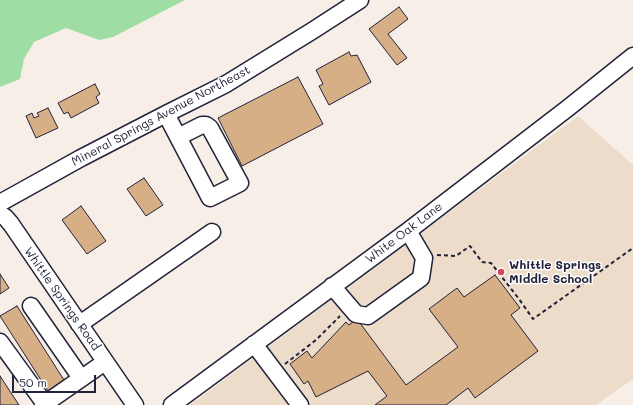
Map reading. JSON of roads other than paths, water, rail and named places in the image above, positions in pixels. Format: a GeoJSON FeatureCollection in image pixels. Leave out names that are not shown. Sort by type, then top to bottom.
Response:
{"type":"FeatureCollection","features":[{"type":"Feature","properties":{"kind":"street","name":"Mineral Springs Avenue Northeast"},"geometry":{"type":"LineString","coordinates":[[0,203],[81,158],[226,84],[360,0]]}},
{"type":"Feature","properties":{"kind":"street","name":"White Oak Lane"},"geometry":{"type":"LineString","coordinates":[[172,405],[408,231],[633,56]]}},
{"type":"Feature","properties":{"kind":"street"},"geometry":{"type":"LineString","coordinates":[[166,114],[178,137]]}},
{"type":"Feature","properties":{"kind":"street","name":"Whittle Springs Road"},"geometry":{"type":"LineString","coordinates":[[0,214],[11,224],[135,405]]}},
{"type":"Feature","properties":{"kind":"street"},"geometry":{"type":"LineString","coordinates":[[332,286],[356,314],[368,316],[421,278],[424,258],[408,231]]}},
{"type":"Feature","properties":{"kind":"street"},"geometry":{"type":"LineString","coordinates":[[79,324],[212,232]]}},
{"type":"Feature","properties":{"kind":"street"},"geometry":{"type":"LineString","coordinates":[[31,306],[81,378]]}},
{"type":"Feature","properties":{"kind":"street"},"geometry":{"type":"LineString","coordinates":[[0,342],[44,404],[105,362]]}},
{"type":"Feature","properties":{"kind":"street"},"geometry":{"type":"LineString","coordinates":[[254,344],[300,405]]}},
{"type":"Feature","properties":{"kind":"place","name":"Whittle Springs Middle School"},"geometry":{"type":"Point","coordinates":[501,272]}}]}
